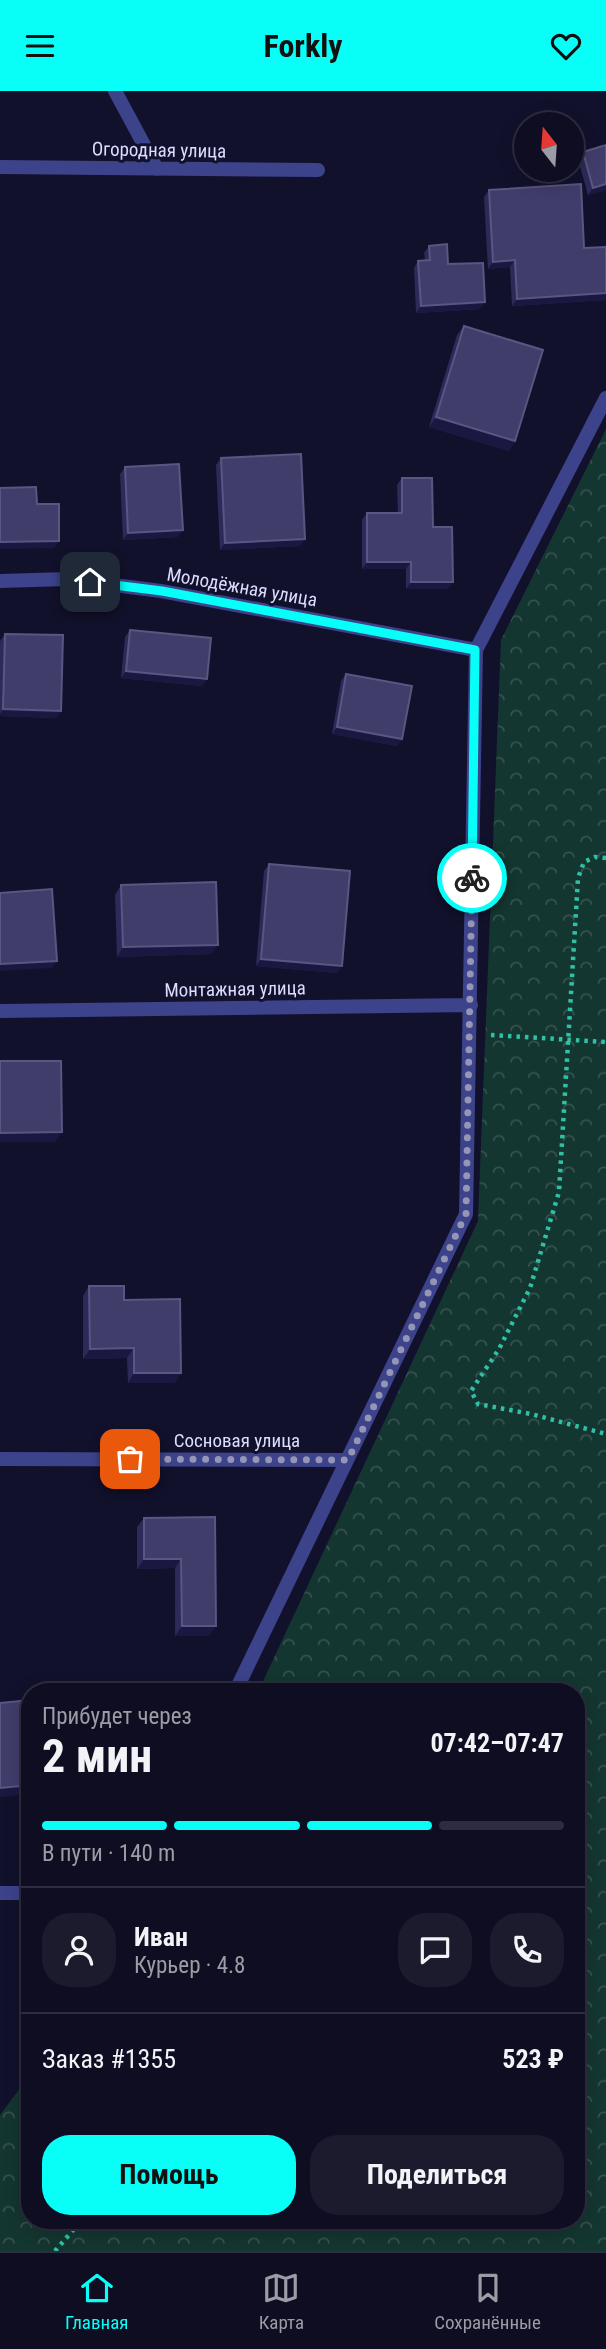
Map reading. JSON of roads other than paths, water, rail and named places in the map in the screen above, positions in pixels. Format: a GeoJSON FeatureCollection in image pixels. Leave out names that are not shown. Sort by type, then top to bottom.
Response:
{"type":"FeatureCollection","features":[{"type":"Feature","properties":{"kind":"street"},"geometry":{"type":"LineString","coordinates":[[115,91],[157,169]]}},
{"type":"Feature","properties":{"kind":"street","name":"Огородная улица"},"geometry":{"type":"LineString","coordinates":[[0,167],[318,170]]}},
{"type":"Feature","properties":{"kind":"street"},"geometry":{"type":"LineString","coordinates":[[239,1683],[466,1214],[475,650],[606,398]]}},
{"type":"Feature","properties":{"kind":"street","name":"Молодёжная улица"},"geometry":{"type":"LineString","coordinates":[[0,581],[67,579],[162,591],[475,650]]}},
{"type":"Feature","properties":{"kind":"street","name":"Монтажная улица"},"geometry":{"type":"LineString","coordinates":[[0,1011],[471,1005]]}},
{"type":"Feature","properties":{"kind":"street","name":"Сосновая улица"},"geometry":{"type":"LineString","coordinates":[[0,1459],[348,1460]]}},
{"type":"Feature","properties":{"kind":"street"},"geometry":{"type":"LineString","coordinates":[[0,1893],[21,1893]]}}]}
